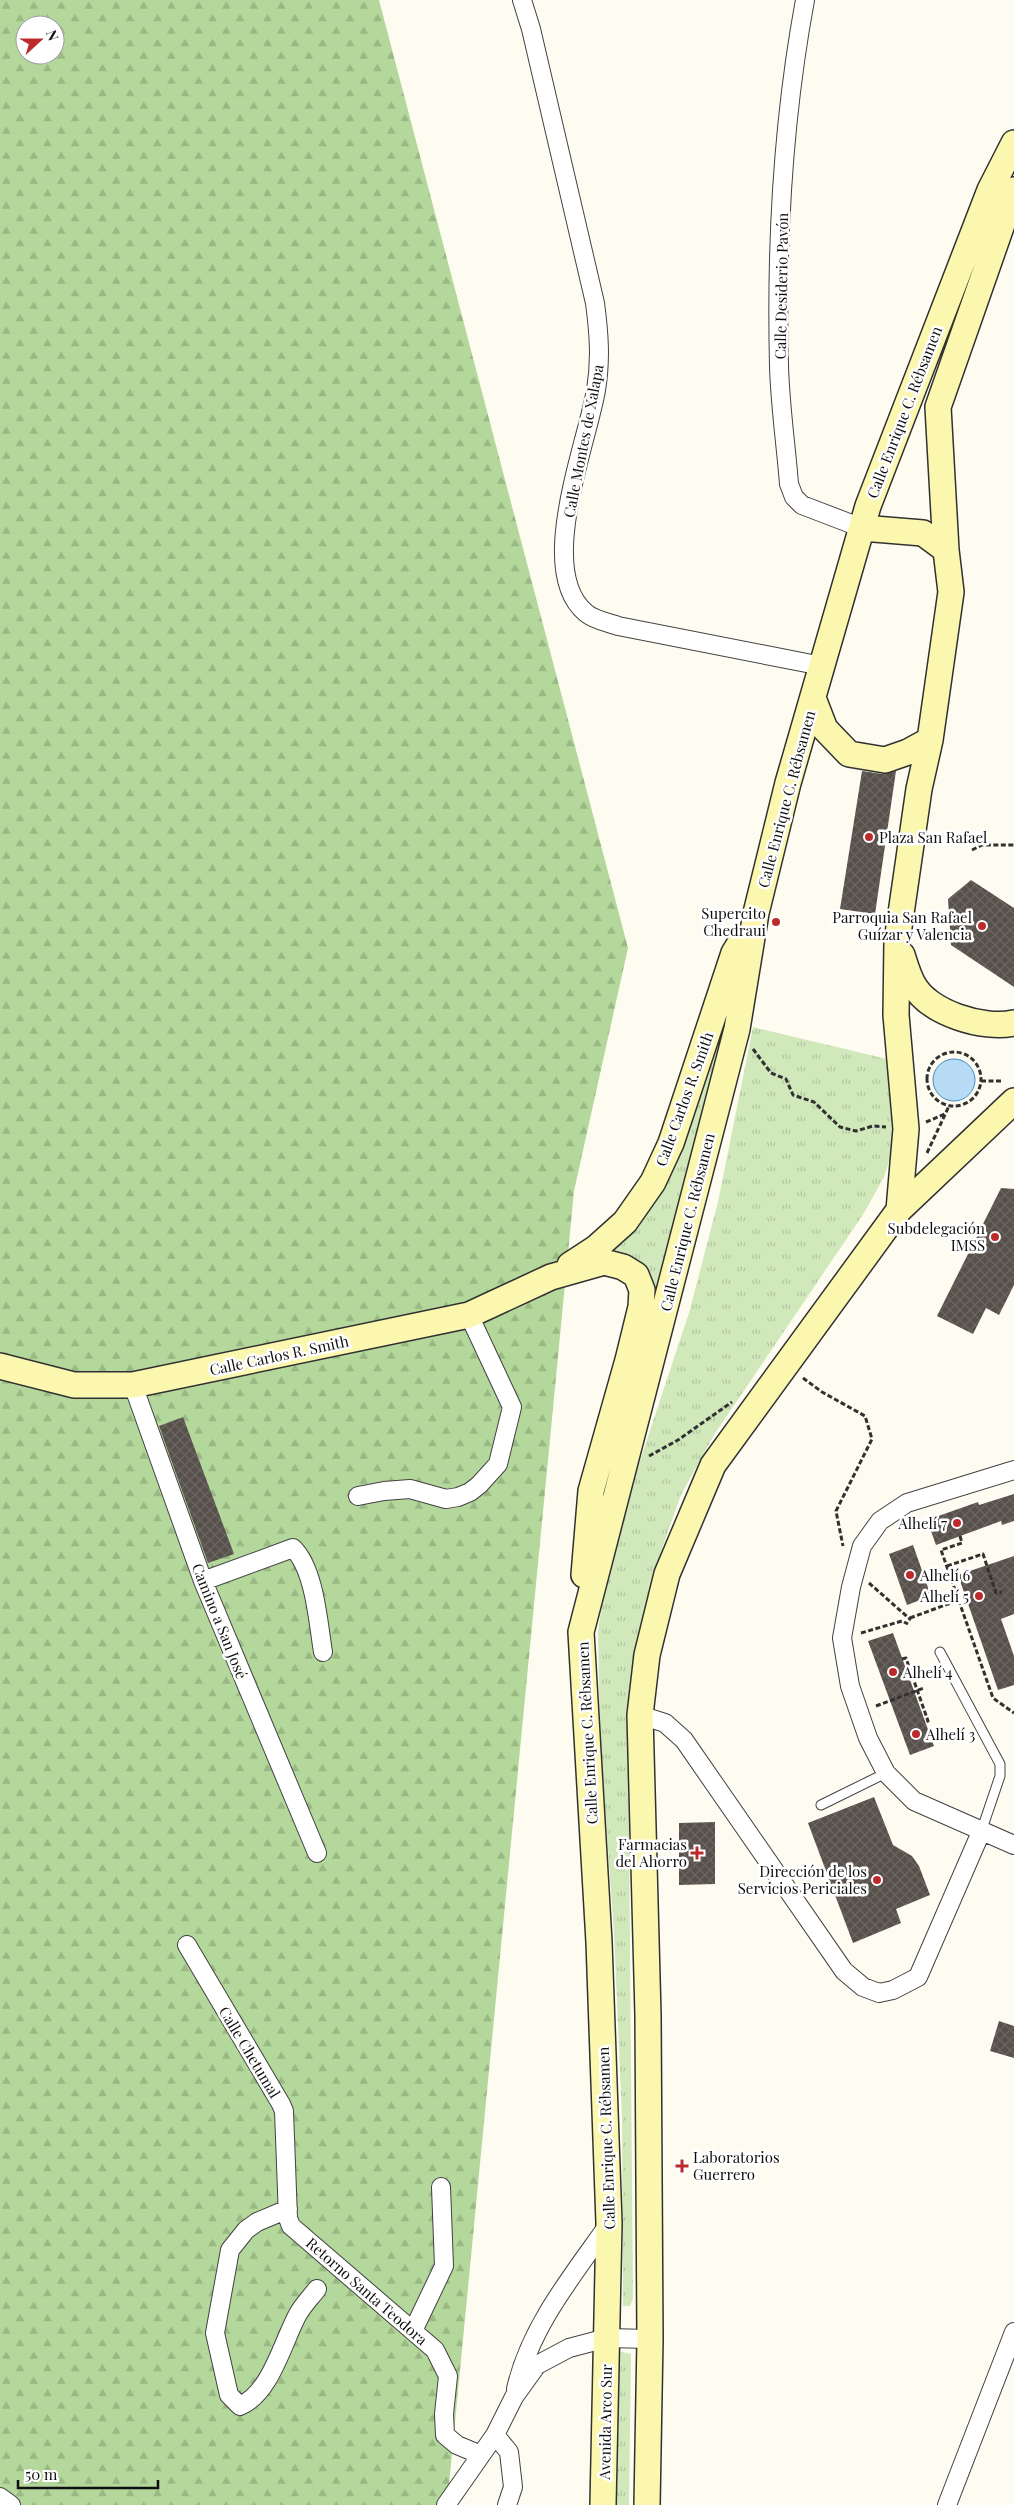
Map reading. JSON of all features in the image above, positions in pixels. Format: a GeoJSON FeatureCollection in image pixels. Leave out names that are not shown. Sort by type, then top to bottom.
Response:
{"type":"FeatureCollection","features":[{"type":"Feature","properties":{"kind":"main road","name":"Calle Enrique C. Rébsamen"},"geometry":{"type":"LineString","coordinates":[[607,2338],[609,2223],[599,1942],[581,1632],[737,1029],[756,913],[788,783],[862,528],[874,490],[987,199],[1014,143]]}},
{"type":"Feature","properties":{"kind":"main road","name":"Calle Enrique C. Rébsamen"},"geometry":{"type":"LineString","coordinates":[[899,1210],[906,1129],[896,1015],[898,903],[930,740],[951,592],[946,550],[938,408],[1013,192]]}},
{"type":"Feature","properties":{"kind":"main road"},"geometry":{"type":"LineString","coordinates":[[862,528],[924,533],[946,550]]}},
{"type":"Feature","properties":{"kind":"main road"},"geometry":{"type":"LineString","coordinates":[[813,698],[825,729],[850,754],[885,760],[908,752],[930,740]]}},
{"type":"Feature","properties":{"kind":"main road","name":"Calle Carlos R. Smith"},"geometry":{"type":"LineString","coordinates":[[0,1366],[74,1385],[133,1385],[469,1315],[551,1277],[596,1248],[625,1222],[652,1182],[671,1143],[734,953],[756,913]]}},
{"type":"Feature","properties":{"kind":"main road"},"geometry":{"type":"LineString","coordinates":[[896,941],[914,986],[926,999],[942,1011],[975,1022],[1014,1023]]}},
{"type":"Feature","properties":{"kind":"main road"},"geometry":{"type":"LineString","coordinates":[[647,2505],[650,2339],[648,2014],[640,1715],[647,1655],[667,1574],[712,1465],[899,1210],[1010,1091]]}},
{"type":"Feature","properties":{"kind":"main road","name":"Calle Carlos R. Smith"},"geometry":{"type":"LineString","coordinates":[[551,1277],[604,1262],[623,1267],[636,1275],[642,1290],[641,1307],[628,1360],[591,1491],[581,1632]]}},
{"type":"Feature","properties":{"kind":"main road","name":"Avenida Arco Sur"},"geometry":{"type":"LineString","coordinates":[[603,2505],[607,2338]]}},
{"type":"Feature","properties":{"kind":"street","name":"Calle Montes de Xalapa"},"geometry":{"type":"LineString","coordinates":[[522,0],[531,29],[595,303],[601,348],[596,389],[572,490],[564,533],[563,560],[567,584],[586,612],[609,623],[822,666]]}},
{"type":"Feature","properties":{"kind":"street","name":"Calle Desiderio Pavón"},"geometry":{"type":"LineString","coordinates":[[805,0],[794,59],[780,260],[779,367],[789,484],[794,497],[802,505],[862,528]]}},
{"type":"Feature","properties":{"kind":"street"},"geometry":{"type":"LineString","coordinates":[[358,1496],[410,1489],[446,1499],[458,1497],[479,1485],[498,1464],[512,1407],[469,1315]]}},
{"type":"Feature","properties":{"kind":"street","name":"Camino a San José"},"geometry":{"type":"LineString","coordinates":[[133,1385],[203,1581],[317,1853]]}},
{"type":"Feature","properties":{"kind":"street"},"geometry":{"type":"LineString","coordinates":[[1014,1470],[908,1503],[880,1521],[862,1546],[855,1570],[842,1638],[850,1686],[868,1738],[886,1773],[914,1800],[981,1832],[1014,1845]]}},
{"type":"Feature","properties":{"kind":"street"},"geometry":{"type":"LineString","coordinates":[[203,1581],[293,1548],[301,1556],[312,1590],[323,1652]]}},
{"type":"Feature","properties":{"kind":"street"},"geometry":{"type":"LineString","coordinates":[[640,1715],[665,1723],[684,1740],[844,1972],[863,1987],[878,1993],[893,1990],[918,1977],[981,1832]]}},
{"type":"Feature","properties":{"kind":"street","name":"Calle Chetumal"},"geometry":{"type":"LineString","coordinates":[[186,1945],[284,2111],[290,2218]]}},
{"type":"Feature","properties":{"kind":"street"},"geometry":{"type":"LineString","coordinates":[[413,2331],[444,2266],[441,2187]]}},
{"type":"Feature","properties":{"kind":"street"},"geometry":{"type":"LineString","coordinates":[[290,2218],[257,2222],[246,2230],[230,2250],[215,2334],[229,2396],[240,2406],[248,2402],[276,2366],[299,2313],[317,2289]]}},
{"type":"Feature","properties":{"kind":"street","name":"Retorno Santa Teodora"},"geometry":{"type":"LineString","coordinates":[[290,2218],[435,2350],[448,2376],[444,2414],[445,2435],[457,2445],[480,2455]]}},
{"type":"Feature","properties":{"kind":"street"},"geometry":{"type":"LineString","coordinates":[[514,2397],[522,2363],[533,2339],[609,2223]]}},
{"type":"Feature","properties":{"kind":"street"},"geometry":{"type":"LineString","coordinates":[[947,2505],[1014,2332]]}},
{"type":"Feature","properties":{"kind":"street"},"geometry":{"type":"LineString","coordinates":[[446,2505],[495,2436],[514,2397],[538,2365],[569,2348],[607,2338],[650,2339]]}},
{"type":"Feature","properties":{"kind":"street"},"geometry":{"type":"LineString","coordinates":[[495,2436],[509,2452],[513,2487],[507,2505]]}},
{"type":"Feature","properties":{"kind":"street"},"geometry":{"type":"LineString","coordinates":[[0,2497],[11,2505]]}},
{"type":"Feature","properties":{"kind":"lane"},"geometry":{"type":"LineString","coordinates":[[940,1652],[1000,1764],[1000,1776],[981,1832]]}},
{"type":"Feature","properties":{"kind":"lane"},"geometry":{"type":"LineString","coordinates":[[821,1805],[886,1773]]}},
{"type":"Feature","properties":{"kind":"path"},"geometry":{"type":"LineString","coordinates":[[972,850],[982,844],[1014,845]]}},
{"type":"Feature","properties":{"kind":"path"},"geometry":{"type":"LineString","coordinates":[[737,1029],[771,1073],[786,1079],[793,1095],[814,1102],[840,1127],[856,1131],[873,1126],[906,1129]]}},
{"type":"Feature","properties":{"kind":"path"},"geometry":{"type":"LineString","coordinates":[[959,1052],[975,1062],[980,1070],[981,1081],[974,1098],[966,1104],[949,1106],[933,1097],[928,1088],[926,1078],[934,1060],[941,1055],[959,1052]]}},
{"type":"Feature","properties":{"kind":"path"},"geometry":{"type":"LineString","coordinates":[[981,1081],[1010,1091]]}},
{"type":"Feature","properties":{"kind":"path"},"geometry":{"type":"LineString","coordinates":[[786,1365],[822,1392],[865,1416],[872,1439],[836,1511],[844,1552],[855,1570],[910,1619],[959,1600]]}},
{"type":"Feature","properties":{"kind":"path"},"geometry":{"type":"LineString","coordinates":[[642,1459],[678,1440],[713,1413],[736,1400]]}},
{"type":"Feature","properties":{"kind":"path"},"geometry":{"type":"LineString","coordinates":[[960,1536],[962,1543],[941,1550],[993,1698],[1014,1713]]}},
{"type":"Feature","properties":{"kind":"path"},"geometry":{"type":"LineString","coordinates":[[947,1566],[983,1554],[996,1594],[1002,1592]]}},
{"type":"Feature","properties":{"kind":"path"},"geometry":{"type":"LineString","coordinates":[[842,1638],[902,1621],[908,1624]]}},
{"type":"Feature","properties":{"kind":"path"},"geometry":{"type":"LineString","coordinates":[[902,1659],[906,1658],[928,1721],[926,1722]]}},
{"type":"Feature","properties":{"kind":"path"},"geometry":{"type":"LineString","coordinates":[[893,1699],[924,1688]]}},
{"type":"Feature","properties":{"kind":"green space"},"geometry":{"type":"Polygon","coordinates":[[[0,0],[379,0],[628,948],[574,1191],[447,2505],[0,2505],[0,0]]]}},
{"type":"Feature","properties":{"kind":"green space"},"geometry":{"type":"Polygon","coordinates":[[[743,953],[736,998],[605,1505],[599,1502],[653,1293],[607,1251],[688,1129],[719,1040],[743,953]]]}},
{"type":"Feature","properties":{"kind":"green space"},"geometry":{"type":"Polygon","coordinates":[[[753,1027],[887,1059],[893,1149],[884,1177],[864,1213],[714,1435],[681,1495],[654,1571],[634,1653],[628,1719],[633,2298],[630,2306],[623,2306],[622,2117],[614,1933],[600,1736],[598,1632],[609,1554],[689,1313],[718,1202],[753,1027]]]}},
{"type":"Feature","properties":{"kind":"green space"},"geometry":{"type":"Polygon","coordinates":[[[618,2351],[631,2354],[629,2505],[616,2505],[618,2351]]]}},
{"type":"Feature","properties":{"kind":"water"},"geometry":{"type":"Polygon","coordinates":[[[950,1059],[958,1059],[969,1065],[975,1080],[969,1095],[958,1101],[950,1101],[939,1095],[933,1084],[933,1076],[939,1065],[950,1059]]]}},
{"type":"Feature","properties":{"kind":"building","name":"Plaza San Rafael"},"geometry":{"type":"Polygon","coordinates":[[[862,771],[883,774],[896,771],[875,914],[840,909],[862,771]]]}},
{"type":"Feature","properties":{"kind":"building","name":"Parroquia San Rafael Guízar y Valencia"},"geometry":{"type":"Polygon","coordinates":[[[971,880],[1014,908],[1014,987],[951,945],[948,899],[971,880]]]}},
{"type":"Feature","properties":{"kind":"building","name":"Subdelegación IMSS"},"geometry":{"type":"Polygon","coordinates":[[[1001,1188],[1014,1189],[1014,1285],[999,1315],[986,1308],[973,1334],[937,1316],[1001,1188]]]}},
{"type":"Feature","properties":{"kind":"building"},"geometry":{"type":"Polygon","coordinates":[[[183,1417],[234,1554],[208,1563],[159,1426],[183,1417]]]}},
{"type":"Feature","properties":{"kind":"building","name":"Alhelí 7"},"geometry":{"type":"Polygon","coordinates":[[[1014,1494],[1014,1521],[1002,1525],[1001,1521],[936,1545],[927,1520],[978,1502],[979,1505],[1014,1494]]]}},
{"type":"Feature","properties":{"kind":"building","name":"Alhelí 6"},"geometry":{"type":"Polygon","coordinates":[[[913,1545],[931,1596],[907,1605],[889,1554],[913,1545]]]}},
{"type":"Feature","properties":{"kind":"building"},"geometry":{"type":"Polygon","coordinates":[[[1014,1556],[1014,1614],[1001,1619],[1014,1656],[1014,1685],[998,1690],[958,1575],[1014,1556]]]}},
{"type":"Feature","properties":{"kind":"building"},"geometry":{"type":"Polygon","coordinates":[[[893,1633],[934,1746],[910,1755],[868,1641],[893,1633]]]}},
{"type":"Feature","properties":{"kind":"building","name":"Dirección de los Servicios Periciales"},"geometry":{"type":"Polygon","coordinates":[[[874,1797],[893,1845],[912,1856],[919,1866],[930,1895],[896,1909],[901,1923],[853,1943],[808,1823],[874,1797]]]}},
{"type":"Feature","properties":{"kind":"building","name":"Farmacias del Ahorro"},"geometry":{"type":"Polygon","coordinates":[[[715,1822],[715,1884],[679,1885],[679,1823],[715,1822]]]}},
{"type":"Feature","properties":{"kind":"building"},"geometry":{"type":"Polygon","coordinates":[[[999,2021],[1014,2026],[1014,2058],[990,2051],[999,2021]]]}},
{"type":"Feature","properties":{"kind":"place","name":"Plaza San Rafael"},"geometry":{"type":"Point","coordinates":[869,837]}},
{"type":"Feature","properties":{"kind":"place","name":"Supercito Chedraui"},"geometry":{"type":"Point","coordinates":[776,922]}},
{"type":"Feature","properties":{"kind":"place","name":"Parroquia San Rafael Guízar y Valencia"},"geometry":{"type":"Point","coordinates":[982,926]}},
{"type":"Feature","properties":{"kind":"place","name":"Subdelegación IMSS"},"geometry":{"type":"Point","coordinates":[995,1237]}},
{"type":"Feature","properties":{"kind":"place","name":"Alhelí 7"},"geometry":{"type":"Point","coordinates":[957,1523]}},
{"type":"Feature","properties":{"kind":"place","name":"Alhelí 6"},"geometry":{"type":"Point","coordinates":[910,1575]}},
{"type":"Feature","properties":{"kind":"place","name":"Alhelí 5"},"geometry":{"type":"Point","coordinates":[979,1596]}},
{"type":"Feature","properties":{"kind":"place","name":"Alhelí 4"},"geometry":{"type":"Point","coordinates":[893,1672]}},
{"type":"Feature","properties":{"kind":"place","name":"Alhelí 3"},"geometry":{"type":"Point","coordinates":[916,1734]}},
{"type":"Feature","properties":{"kind":"place","name":"Farmacias del Ahorro"},"geometry":{"type":"Point","coordinates":[697,1853]}},
{"type":"Feature","properties":{"kind":"place","name":"Dirección de los Servicios Periciales"},"geometry":{"type":"Point","coordinates":[877,1880]}},
{"type":"Feature","properties":{"kind":"place","name":"Laboratorios Guerrero"},"geometry":{"type":"Point","coordinates":[682,2166]}}]}
